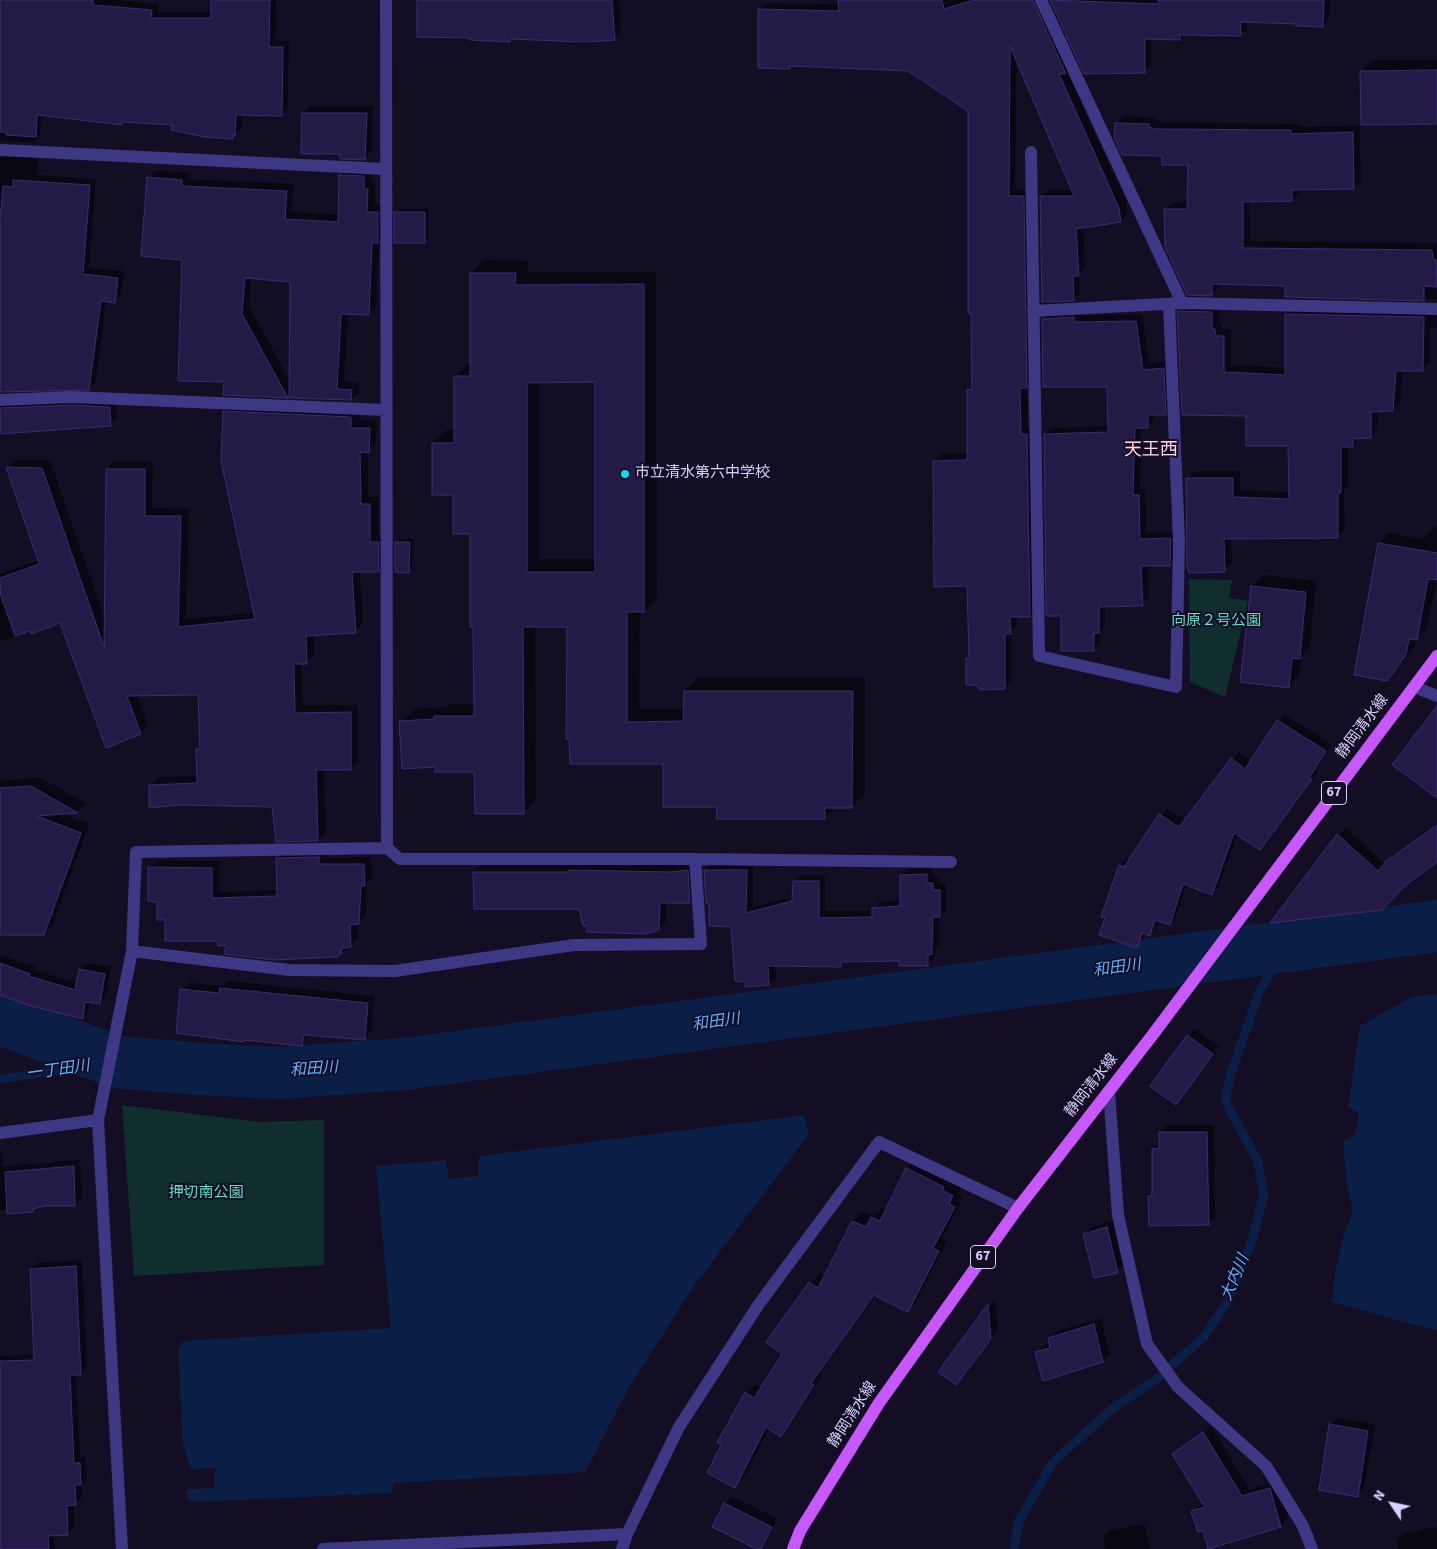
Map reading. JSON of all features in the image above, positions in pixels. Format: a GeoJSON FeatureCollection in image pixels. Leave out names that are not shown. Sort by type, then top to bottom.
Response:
{"type":"FeatureCollection","features":[{"type":"Feature","properties":{"kind":"main road","name":"静岡清水線"},"geometry":{"type":"LineString","coordinates":[[793,1549],[800,1530],[879,1403],[1018,1208],[1110,1091],[1437,656]]}},
{"type":"Feature","properties":{"kind":"street"},"geometry":{"type":"LineString","coordinates":[[386,0],[387,848]]}},
{"type":"Feature","properties":{"kind":"street"},"geometry":{"type":"LineString","coordinates":[[1041,0],[1182,303]]}},
{"type":"Feature","properties":{"kind":"street"},"geometry":{"type":"LineString","coordinates":[[0,150],[385,169]]}},
{"type":"Feature","properties":{"kind":"street"},"geometry":{"type":"LineString","coordinates":[[1031,152],[1039,656],[1176,687],[1178,541],[1169,304]]}},
{"type":"Feature","properties":{"kind":"street"},"geometry":{"type":"LineString","coordinates":[[1033,311],[1182,303],[1437,309]]}},
{"type":"Feature","properties":{"kind":"street"},"geometry":{"type":"LineString","coordinates":[[0,400],[72,397],[386,410]]}},
{"type":"Feature","properties":{"kind":"street"},"geometry":{"type":"LineString","coordinates":[[1414,687],[1437,696]]}},
{"type":"Feature","properties":{"kind":"street"},"geometry":{"type":"LineString","coordinates":[[122,1549],[98,1120],[132,951],[136,852],[387,848],[400,859],[695,859],[951,862]]}},
{"type":"Feature","properties":{"kind":"street"},"geometry":{"type":"LineString","coordinates":[[132,951],[289,970],[395,971],[574,945],[701,944],[695,859]]}},
{"type":"Feature","properties":{"kind":"street"},"geometry":{"type":"LineString","coordinates":[[1110,1091],[1118,1215],[1147,1344],[1178,1387],[1266,1466],[1303,1526],[1312,1549]]}},
{"type":"Feature","properties":{"kind":"street"},"geometry":{"type":"LineString","coordinates":[[0,1133],[98,1120]]}},
{"type":"Feature","properties":{"kind":"street"},"geometry":{"type":"LineString","coordinates":[[622,1549],[627,1534],[679,1427],[759,1304],[879,1142],[1018,1208]]}},
{"type":"Feature","properties":{"kind":"street"},"geometry":{"type":"LineString","coordinates":[[323,1549],[627,1534]]}},
{"type":"Feature","properties":{"kind":"green space","name":"向原２号公園"},"geometry":{"type":"Polygon","coordinates":[[[1189,579],[1232,580],[1229,598],[1248,601],[1225,697],[1190,682],[1189,579]]]}},
{"type":"Feature","properties":{"kind":"green space","name":"押切南公園"},"geometry":{"type":"Polygon","coordinates":[[[122,1105],[258,1122],[324,1120],[324,1265],[134,1276],[122,1105]]]}},
{"type":"Feature","properties":{"kind":"water"},"geometry":{"type":"Polygon","coordinates":[[[1437,994],[1437,1331],[1332,1302],[1335,1274],[1343,1237],[1353,1212],[1347,1185],[1343,1142],[1355,1134],[1359,1113],[1348,1107],[1360,1026],[1412,997],[1437,994]]]}},
{"type":"Feature","properties":{"kind":"water"},"geometry":{"type":"Polygon","coordinates":[[[804,1115],[809,1134],[694,1286],[631,1384],[585,1472],[394,1483],[392,1493],[192,1502],[187,1499],[187,1489],[215,1488],[215,1468],[191,1469],[183,1445],[178,1349],[183,1341],[391,1328],[376,1166],[446,1160],[449,1179],[479,1176],[479,1156],[804,1115]]]}},
{"type":"Feature","properties":{"kind":"building"},"geometry":{"type":"Polygon","coordinates":[[[0,0],[93,0],[93,5],[152,10],[151,18],[211,18],[211,0],[270,0],[269,47],[283,47],[282,116],[236,115],[235,136],[232,136],[233,139],[205,137],[171,130],[172,125],[122,122],[122,125],[37,115],[36,137],[6,135],[6,132],[0,132],[0,0]]]}},
{"type":"Feature","properties":{"kind":"building"},"geometry":{"type":"Polygon","coordinates":[[[417,0],[612,0],[615,40],[583,42],[510,39],[510,42],[470,40],[470,38],[417,37],[417,0]]]}},
{"type":"Feature","properties":{"kind":"building"},"geometry":{"type":"Polygon","coordinates":[[[838,0],[942,0],[944,9],[974,0],[1033,0],[1066,74],[1059,74],[1119,208],[1121,222],[1076,229],[1079,276],[1073,276],[1074,301],[1042,302],[1040,196],[1074,196],[1010,46],[1009,196],[1024,196],[1027,388],[1020,388],[1021,434],[1027,434],[1030,617],[1010,617],[1011,634],[1005,634],[1005,689],[980,690],[977,685],[966,685],[966,658],[969,658],[967,586],[934,587],[933,461],[967,460],[967,390],[972,389],[971,313],[968,313],[968,111],[908,71],[790,66],[790,69],[758,68],[758,9],[839,11],[838,0]]]}},
{"type":"Feature","properties":{"kind":"building"},"geometry":{"type":"Polygon","coordinates":[[[1050,0],[1158,4],[1158,0],[1324,0],[1323,27],[1241,22],[1241,36],[1180,35],[1180,40],[1145,39],[1145,73],[1084,74],[1050,0]]]}},
{"type":"Feature","properties":{"kind":"building"},"geometry":{"type":"Polygon","coordinates":[[[1437,70],[1437,124],[1361,125],[1360,71],[1437,70]]]}},
{"type":"Feature","properties":{"kind":"building"},"geometry":{"type":"Polygon","coordinates":[[[302,113],[367,113],[365,160],[340,159],[340,155],[336,154],[301,154],[302,113]]]}},
{"type":"Feature","properties":{"kind":"building"},"geometry":{"type":"Polygon","coordinates":[[[1115,123],[1149,124],[1149,127],[1155,129],[1291,130],[1291,134],[1353,132],[1354,189],[1292,190],[1292,201],[1243,202],[1243,248],[1432,250],[1433,259],[1436,260],[1437,287],[1424,286],[1424,301],[1285,297],[1285,286],[1212,284],[1212,296],[1187,295],[1165,247],[1164,209],[1187,209],[1188,165],[1162,165],[1162,156],[1122,155],[1114,137],[1115,123]]]}},
{"type":"Feature","properties":{"kind":"building"},"geometry":{"type":"Polygon","coordinates":[[[339,175],[364,176],[364,189],[368,189],[367,212],[378,212],[378,243],[372,243],[369,315],[341,314],[337,389],[352,390],[351,400],[289,398],[290,282],[245,278],[242,314],[288,398],[223,395],[224,382],[178,381],[182,260],[141,256],[147,177],[182,180],[182,186],[287,191],[285,219],[338,222],[339,175]]]}},
{"type":"Feature","properties":{"kind":"building"},"geometry":{"type":"Polygon","coordinates":[[[13,180],[90,185],[83,274],[118,278],[115,303],[101,301],[89,390],[0,392],[0,220],[3,186],[13,187],[13,180]]]}},
{"type":"Feature","properties":{"kind":"building"},"geometry":{"type":"Polygon","coordinates":[[[394,212],[425,212],[425,243],[394,243],[394,212]]]}},
{"type":"Feature","properties":{"kind":"building"},"geometry":{"type":"Polygon","coordinates":[[[470,273],[516,273],[515,285],[644,284],[644,612],[627,612],[627,722],[683,721],[684,691],[853,691],[852,808],[825,808],[825,819],[716,819],[717,807],[663,807],[663,764],[570,764],[569,739],[566,739],[567,627],[523,627],[524,814],[475,814],[474,772],[435,772],[435,767],[402,769],[399,721],[434,719],[434,716],[474,716],[473,627],[470,627],[470,534],[453,534],[453,495],[432,495],[432,443],[454,443],[454,376],[470,376],[470,273]],[[595,382],[527,383],[527,572],[595,572],[595,382]]]}},
{"type":"Feature","properties":{"kind":"building"},"geometry":{"type":"Polygon","coordinates":[[[1177,311],[1212,312],[1212,329],[1215,329],[1216,336],[1224,336],[1224,372],[1285,375],[1285,314],[1424,317],[1423,371],[1396,371],[1393,411],[1371,412],[1371,438],[1353,439],[1353,447],[1341,447],[1341,493],[1338,493],[1338,538],[1224,539],[1225,572],[1189,573],[1187,567],[1186,478],[1233,478],[1233,497],[1289,499],[1288,446],[1246,446],[1246,416],[1182,415],[1177,311]]]}},
{"type":"Feature","properties":{"kind":"building"},"geometry":{"type":"Polygon","coordinates":[[[1074,317],[1074,322],[1136,321],[1143,370],[1164,368],[1166,415],[1148,415],[1148,428],[1135,428],[1133,495],[1139,495],[1140,539],[1171,538],[1170,566],[1141,566],[1143,606],[1099,607],[1099,633],[1094,633],[1094,651],[1061,651],[1061,616],[1046,616],[1044,434],[1108,432],[1107,387],[1043,387],[1042,319],[1074,317]]]}},
{"type":"Feature","properties":{"kind":"building"},"geometry":{"type":"Polygon","coordinates":[[[72,405],[110,407],[111,426],[0,434],[0,408],[72,405]]]}},
{"type":"Feature","properties":{"kind":"building"},"geometry":{"type":"Polygon","coordinates":[[[223,411],[351,417],[351,428],[370,428],[369,453],[360,452],[361,504],[370,504],[370,542],[379,542],[379,572],[352,572],[356,633],[306,636],[307,664],[294,664],[295,713],[351,712],[351,770],[316,770],[318,841],[276,842],[272,807],[180,805],[149,808],[149,785],[197,783],[196,749],[200,749],[198,695],[127,696],[141,734],[106,748],[60,623],[31,634],[30,631],[15,636],[0,593],[0,578],[39,564],[6,467],[42,468],[104,647],[106,469],[145,469],[145,516],[181,516],[178,627],[255,619],[221,461],[223,411]]]}},
{"type":"Feature","properties":{"kind":"building"},"geometry":{"type":"Polygon","coordinates":[[[395,542],[410,542],[409,573],[395,572],[395,542]]]}},
{"type":"Feature","properties":{"kind":"building"},"geometry":{"type":"Polygon","coordinates":[[[1378,543],[1437,553],[1437,580],[1428,579],[1417,640],[1409,639],[1406,655],[1387,681],[1354,675],[1378,543]]]}},
{"type":"Feature","properties":{"kind":"building"},"geometry":{"type":"Polygon","coordinates":[[[1251,586],[1306,592],[1300,659],[1292,658],[1289,688],[1240,682],[1251,586]]]}},
{"type":"Feature","properties":{"kind":"building"},"geometry":{"type":"Polygon","coordinates":[[[1437,706],[1437,798],[1392,765],[1437,706]]]}},
{"type":"Feature","properties":{"kind":"building"},"geometry":{"type":"Polygon","coordinates":[[[1277,720],[1326,751],[1309,778],[1312,779],[1260,850],[1234,833],[1212,895],[1183,884],[1170,925],[1155,920],[1150,936],[1142,933],[1137,948],[1099,935],[1105,918],[1101,917],[1119,865],[1124,867],[1159,814],[1179,827],[1231,758],[1245,769],[1277,720]]]}},
{"type":"Feature","properties":{"kind":"building"},"geometry":{"type":"Polygon","coordinates":[[[31,786],[78,813],[37,816],[81,833],[44,935],[0,935],[0,788],[31,786]]]}},
{"type":"Feature","properties":{"kind":"building"},"geometry":{"type":"Polygon","coordinates":[[[1437,825],[1437,862],[1406,885],[1382,910],[1270,923],[1337,834],[1378,871],[1385,862],[1437,825]]]}},
{"type":"Feature","properties":{"kind":"building"},"geometry":{"type":"Polygon","coordinates":[[[319,857],[319,864],[364,864],[365,886],[361,886],[359,924],[350,925],[351,947],[341,949],[342,954],[339,954],[338,957],[274,960],[224,954],[226,945],[218,946],[218,941],[165,941],[165,920],[157,920],[157,902],[148,901],[148,867],[212,868],[212,898],[277,896],[276,858],[319,857]]]}},
{"type":"Feature","properties":{"kind":"building"},"geometry":{"type":"Polygon","coordinates":[[[569,870],[671,872],[688,870],[690,903],[660,903],[659,930],[646,934],[587,932],[587,926],[583,926],[579,909],[474,909],[473,872],[569,872],[569,870]]]}},
{"type":"Feature","properties":{"kind":"building"},"geometry":{"type":"Polygon","coordinates":[[[704,870],[747,870],[746,913],[792,901],[793,881],[819,881],[819,918],[872,917],[872,908],[900,906],[900,875],[927,874],[927,883],[933,883],[933,890],[940,890],[940,917],[933,917],[932,954],[928,955],[928,966],[899,966],[899,961],[841,962],[841,967],[768,966],[769,985],[745,987],[745,982],[735,981],[731,927],[709,926],[709,903],[706,903],[704,870]]]}},
{"type":"Feature","properties":{"kind":"building"},"geometry":{"type":"Polygon","coordinates":[[[0,963],[30,974],[29,976],[75,990],[79,969],[105,974],[100,1004],[85,1002],[83,1019],[31,1006],[0,995],[0,963]]]}},
{"type":"Feature","properties":{"kind":"building"},"geometry":{"type":"Polygon","coordinates":[[[220,988],[368,1003],[365,1040],[304,1035],[302,1046],[244,1040],[244,1042],[176,1033],[180,989],[219,993],[220,988]]]}},
{"type":"Feature","properties":{"kind":"building"},"geometry":{"type":"Polygon","coordinates":[[[1187,1035],[1213,1054],[1176,1105],[1150,1086],[1187,1035]]]}},
{"type":"Feature","properties":{"kind":"building"},"geometry":{"type":"Polygon","coordinates":[[[1159,1132],[1207,1132],[1209,1225],[1149,1226],[1148,1196],[1152,1196],[1152,1149],[1159,1148],[1159,1132]]]}},
{"type":"Feature","properties":{"kind":"building"},"geometry":{"type":"Polygon","coordinates":[[[74,1166],[75,1206],[45,1206],[33,1209],[33,1212],[7,1214],[5,1172],[74,1166]]]}},
{"type":"Feature","properties":{"kind":"building"},"geometry":{"type":"Polygon","coordinates":[[[906,1168],[944,1187],[942,1190],[953,1196],[949,1204],[955,1207],[933,1248],[939,1251],[908,1312],[874,1295],[811,1383],[814,1385],[781,1437],[766,1427],[735,1488],[707,1473],[721,1445],[717,1443],[745,1392],[754,1398],[782,1354],[766,1342],[809,1282],[818,1288],[852,1221],[866,1227],[871,1217],[880,1221],[906,1168]]]}},
{"type":"Feature","properties":{"kind":"building"},"geometry":{"type":"Polygon","coordinates":[[[1107,1227],[1118,1273],[1094,1278],[1083,1234],[1107,1227]]]}},
{"type":"Feature","properties":{"kind":"building"},"geometry":{"type":"Polygon","coordinates":[[[76,1266],[81,1375],[70,1375],[74,1463],[80,1463],[81,1485],[75,1485],[76,1505],[67,1506],[68,1535],[48,1536],[49,1549],[0,1549],[0,1361],[34,1360],[30,1269],[76,1266]]]}},
{"type":"Feature","properties":{"kind":"building"},"geometry":{"type":"Polygon","coordinates":[[[988,1304],[991,1339],[956,1385],[938,1372],[988,1304]]]}},
{"type":"Feature","properties":{"kind":"building"},"geometry":{"type":"Polygon","coordinates":[[[1094,1324],[1103,1362],[1043,1381],[1035,1352],[1050,1348],[1048,1338],[1094,1324]]]}},
{"type":"Feature","properties":{"kind":"building"},"geometry":{"type":"Polygon","coordinates":[[[1329,1424],[1368,1431],[1358,1497],[1319,1490],[1329,1424]]]}},
{"type":"Feature","properties":{"kind":"building"},"geometry":{"type":"Polygon","coordinates":[[[1203,1432],[1242,1496],[1270,1488],[1281,1527],[1208,1549],[1203,1531],[1198,1532],[1191,1511],[1205,1507],[1172,1454],[1203,1432]]]}},
{"type":"Feature","properties":{"kind":"building"},"geometry":{"type":"Polygon","coordinates":[[[724,1503],[772,1527],[761,1549],[756,1549],[712,1527],[724,1503]]]}},
{"type":"Feature","properties":{"kind":"waterway","name":"和田川"},"geometry":{"type":"LineString","coordinates":[[0,1019],[117,1062],[279,1073],[404,1064],[1437,926]]}},
{"type":"Feature","properties":{"kind":"waterway","name":"大内川"},"geometry":{"type":"LineString","coordinates":[[1014,1549],[1019,1521],[1053,1462],[1113,1408],[1156,1379],[1203,1338],[1229,1300],[1252,1240],[1264,1195],[1258,1162],[1225,1100],[1230,1077],[1259,992],[1288,945]]}},
{"type":"Feature","properties":{"kind":"waterway","name":"一丁田川"},"geometry":{"type":"LineString","coordinates":[[0,1079],[117,1062]]}},
{"type":"Feature","properties":{"kind":"place","name":"市立清水第六中学校"},"geometry":{"type":"Point","coordinates":[625,474]}},
{"type":"Feature","properties":{"kind":"district","name":"天王西"},"geometry":{"type":"Point","coordinates":[1151,451]}}]}
